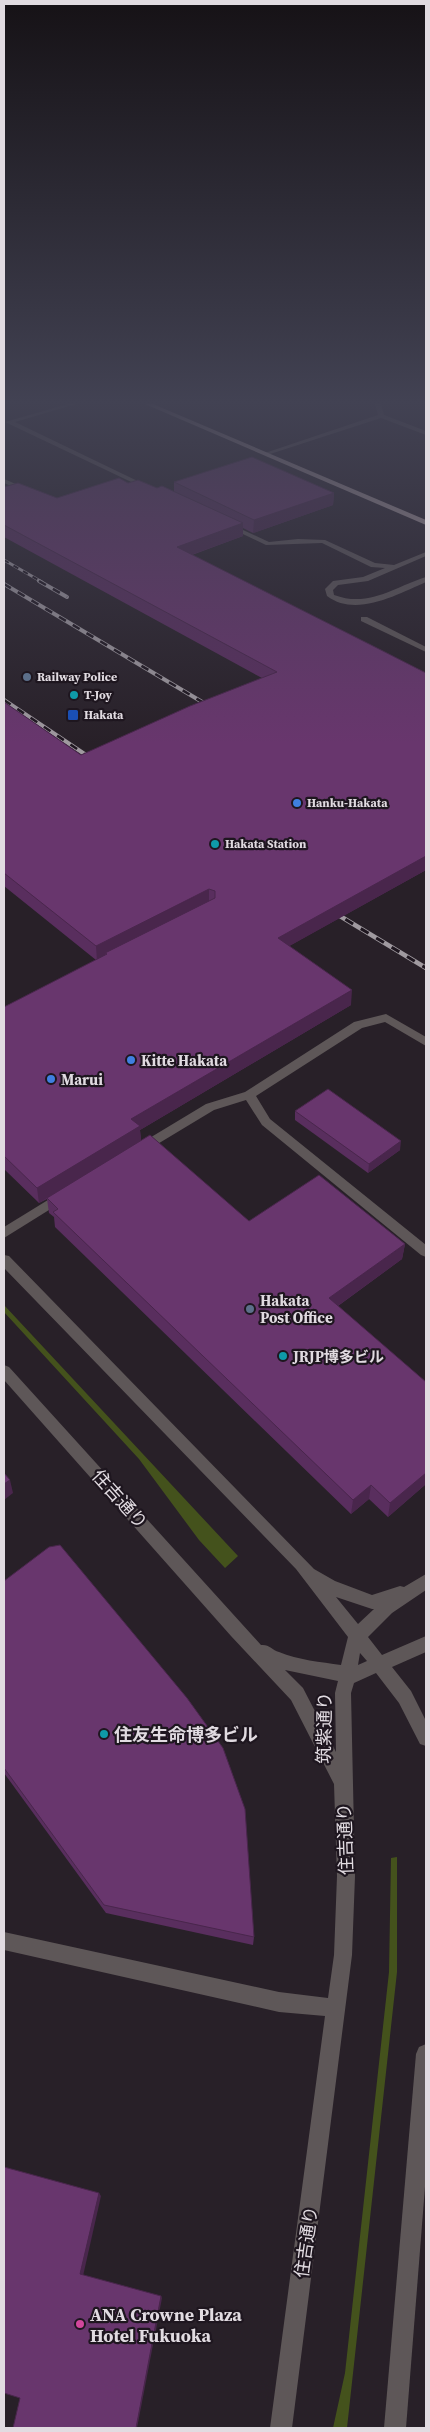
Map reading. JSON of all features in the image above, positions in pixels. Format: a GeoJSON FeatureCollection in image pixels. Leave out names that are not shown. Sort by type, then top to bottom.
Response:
{"type":"FeatureCollection","features":[{"type":"Feature","properties":{"kind":"highway"},"geometry":{"type":"LineString","coordinates":[[413,517],[426,523]]}},
{"type":"Feature","properties":{"kind":"street"},"geometry":{"type":"LineString","coordinates":[[224,524],[268,544],[323,541],[374,565],[396,567]]}},
{"type":"Feature","properties":{"kind":"street"},"geometry":{"type":"LineString","coordinates":[[426,554],[365,579],[336,583],[328,589],[331,596],[342,601],[357,603],[373,601],[426,579]]}},
{"type":"Feature","properties":{"kind":"street"},"geometry":{"type":"LineString","coordinates":[[364,619],[426,650]]}},
{"type":"Feature","properties":{"kind":"street"},"geometry":{"type":"LineString","coordinates":[[134,1153],[210,1107],[249,1094],[358,1025],[386,1018],[426,1042]]}},
{"type":"Feature","properties":{"kind":"street"},"geometry":{"type":"LineString","coordinates":[[249,1094],[266,1122],[426,1252]]}},
{"type":"Feature","properties":{"kind":"street"},"geometry":{"type":"LineString","coordinates":[[4,1233],[75,1189]]}},
{"type":"Feature","properties":{"kind":"street"},"geometry":{"type":"LineString","coordinates":[[4,1260],[301,1564],[330,1587],[372,1602],[426,1582]]}},
{"type":"Feature","properties":{"kind":"street","name":"住吉通り"},"geometry":{"type":"LineString","coordinates":[[4,1371],[237,1631],[297,1694],[342,1783],[346,1876],[343,1955],[282,2428]]}},
{"type":"Feature","properties":{"kind":"street"},"geometry":{"type":"LineString","coordinates":[[301,1564],[356,1637],[406,1697],[426,1738]]}},
{"type":"Feature","properties":{"kind":"street"},"geometry":{"type":"LineString","coordinates":[[356,1637],[386,1608],[426,1582]]}},
{"type":"Feature","properties":{"kind":"street","name":"筑紫通り"},"geometry":{"type":"LineString","coordinates":[[237,1631],[274,1659],[313,1669],[354,1675],[426,1644]]}},
{"type":"Feature","properties":{"kind":"street","name":"筑紫通り"},"geometry":{"type":"LineString","coordinates":[[342,1783],[345,1747],[343,1693],[356,1637]]}},
{"type":"Feature","properties":{"kind":"street"},"geometry":{"type":"LineString","coordinates":[[4,1941],[279,2002],[337,2008]]}},
{"type":"Feature","properties":{"kind":"street"},"geometry":{"type":"LineString","coordinates":[[395,2428],[426,2054]]}},
{"type":"Feature","properties":{"kind":"green space"},"geometry":{"type":"Polygon","coordinates":[[[4,1305],[238,1556],[225,1568],[199,1540],[139,1459],[4,1312],[4,1305]]]}},
{"type":"Feature","properties":{"kind":"green space"},"geometry":{"type":"Polygon","coordinates":[[[397,1857],[397,1972],[347,2428],[333,2428],[345,2373],[389,1972],[391,1858],[397,1857]]]}},
{"type":"Feature","properties":{"kind":"building"},"geometry":{"type":"Polygon","coordinates":[[[4,517],[231,517],[243,523],[177,547],[426,673],[426,856],[278,938],[352,990],[131,1119],[140,1126],[37,1188],[4,1156],[4,1007],[107,954],[105,953],[215,898],[215,891],[209,889],[96,946],[4,873],[4,702],[81,755],[190,706],[277,672],[4,525],[4,517]]]}},
{"type":"Feature","properties":{"kind":"building"},"geometry":{"type":"Polygon","coordinates":[[[249,517],[261,517],[254,520],[249,517]]]}},
{"type":"Feature","properties":{"kind":"building"},"geometry":{"type":"Polygon","coordinates":[[[328,1089],[401,1141],[369,1164],[295,1111],[328,1089]]]}},
{"type":"Feature","properties":{"kind":"building","name":"JRJP博多ビル"},"geometry":{"type":"Polygon","coordinates":[[[150,1135],[249,1221],[319,1175],[405,1244],[329,1298],[426,1382],[426,1473],[390,1503],[371,1485],[353,1500],[53,1212],[58,1209],[47,1198],[150,1135]]]}},
{"type":"Feature","properties":{"kind":"building"},"geometry":{"type":"Polygon","coordinates":[[[4,1473],[10,1480],[4,1484],[4,1473]]]}},
{"type":"Feature","properties":{"kind":"building","name":"住友生命博多ビル"},"geometry":{"type":"Polygon","coordinates":[[[60,1545],[187,1698],[223,1748],[245,1809],[254,1937],[104,1905],[4,1768],[4,1581],[49,1547],[60,1545]]]}},
{"type":"Feature","properties":{"kind":"building","name":"ANA Crowne Plaza Hotel Fukuoka"},"geometry":{"type":"Polygon","coordinates":[[[4,2167],[99,2193],[80,2274],[161,2296],[136,2428],[13,2428],[20,2398],[4,2393],[4,2167]]]}},
{"type":"Feature","properties":{"kind":"railway"},"geometry":{"type":"LineString","coordinates":[[4,560],[42,582]]}},
{"type":"Feature","properties":{"kind":"railway"},"geometry":{"type":"LineString","coordinates":[[39,581],[67,597]]}},
{"type":"Feature","properties":{"kind":"railway"},"geometry":{"type":"LineString","coordinates":[[4,584],[214,709]]}},
{"type":"Feature","properties":{"kind":"railway"},"geometry":{"type":"LineString","coordinates":[[4,700],[95,761]]}},
{"type":"Feature","properties":{"kind":"railway"},"geometry":{"type":"LineString","coordinates":[[330,910],[426,968]]}},
{"type":"Feature","properties":{"kind":"place","name":"Railway Police"},"geometry":{"type":"Point","coordinates":[27,677]}},
{"type":"Feature","properties":{"kind":"place","name":"T-Joy"},"geometry":{"type":"Point","coordinates":[74,695]}},
{"type":"Feature","properties":{"kind":"place","name":"Hakata"},"geometry":{"type":"Point","coordinates":[73,715]}},
{"type":"Feature","properties":{"kind":"place","name":"Hanku-Hakata"},"geometry":{"type":"Point","coordinates":[297,803]}},
{"type":"Feature","properties":{"kind":"place","name":"Hakata Station"},"geometry":{"type":"Point","coordinates":[215,844]}},
{"type":"Feature","properties":{"kind":"place","name":"Kitte Hakata"},"geometry":{"type":"Point","coordinates":[131,1060]}},
{"type":"Feature","properties":{"kind":"place","name":"Marui"},"geometry":{"type":"Point","coordinates":[51,1079]}},
{"type":"Feature","properties":{"kind":"place","name":"Hakata Post Office"},"geometry":{"type":"Point","coordinates":[250,1309]}},
{"type":"Feature","properties":{"kind":"place","name":"JRJP博多ビル"},"geometry":{"type":"Point","coordinates":[283,1356]}},
{"type":"Feature","properties":{"kind":"place","name":"住友生命博多ビル"},"geometry":{"type":"Point","coordinates":[104,1734]}},
{"type":"Feature","properties":{"kind":"place","name":"ANA Crowne Plaza Hotel Fukuoka"},"geometry":{"type":"Point","coordinates":[80,2324]}}]}
